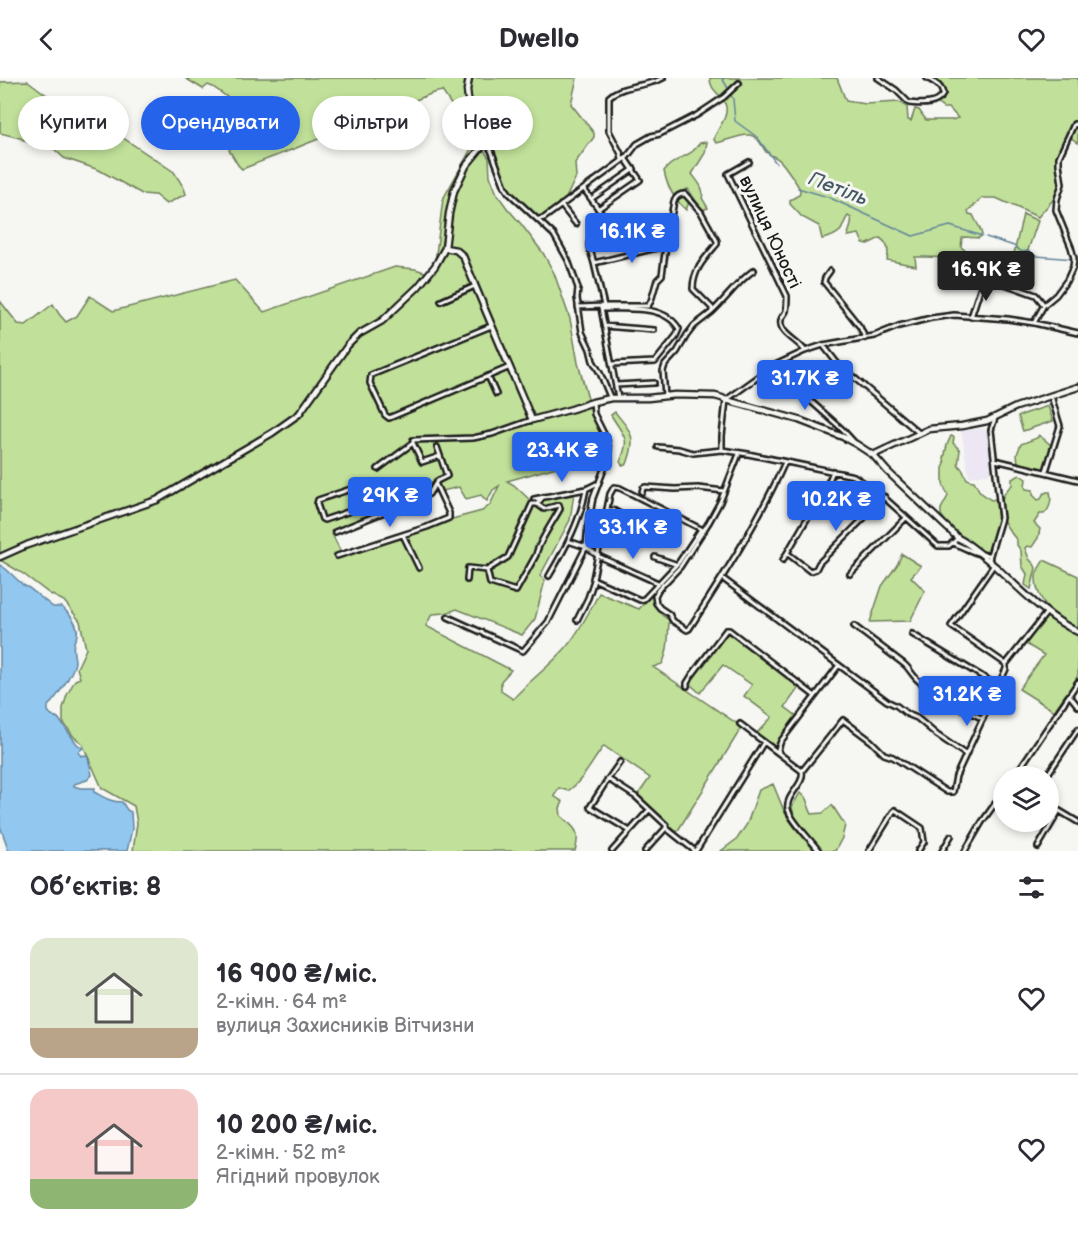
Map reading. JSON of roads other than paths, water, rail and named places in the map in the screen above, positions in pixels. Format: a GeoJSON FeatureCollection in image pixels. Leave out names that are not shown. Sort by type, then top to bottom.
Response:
{"type":"FeatureCollection","features":[{"type":"Feature","properties":{"kind":"street"},"geometry":{"type":"LineString","coordinates":[[468,96],[469,78]]}},
{"type":"Feature","properties":{"kind":"street"},"geometry":{"type":"LineString","coordinates":[[598,209],[640,180],[634,169],[624,159],[609,131],[610,95],[663,78]]}},
{"type":"Feature","properties":{"kind":"street"},"geometry":{"type":"LineString","coordinates":[[878,78],[896,90],[909,103],[940,100],[944,94],[940,86],[927,78]]}},
{"type":"Feature","properties":{"kind":"street"},"geometry":{"type":"LineString","coordinates":[[537,219],[544,218],[584,189],[624,159],[644,139],[660,134],[697,115],[724,97],[739,82]]}},
{"type":"Feature","properties":{"kind":"street"},"geometry":{"type":"LineString","coordinates":[[1034,323],[1044,305],[1056,295],[1067,280],[1073,267],[1071,247],[1056,210],[1062,184],[1059,157],[1074,124],[1078,125]]}},
{"type":"Feature","properties":{"kind":"street"},"geometry":{"type":"LineString","coordinates":[[0,557],[27,545],[157,500],[286,424],[298,414],[348,345],[359,334],[382,321],[418,287],[435,266],[445,248],[454,191],[466,166],[479,150]]}},
{"type":"Feature","properties":{"kind":"street"},"geometry":{"type":"LineString","coordinates":[[490,150],[509,194],[559,242],[568,260],[578,288],[577,298],[582,332],[590,349],[592,361],[611,398]]}},
{"type":"Feature","properties":{"kind":"street","name":"вулиця Юності"},"geometry":{"type":"LineString","coordinates":[[749,162],[728,174],[787,296],[786,311],[781,324],[805,351]]}},
{"type":"Feature","properties":{"kind":"street"},"geometry":{"type":"LineString","coordinates":[[591,199],[634,169]]}},
{"type":"Feature","properties":{"kind":"street"},"geometry":{"type":"LineString","coordinates":[[584,189],[609,229],[609,235],[588,246],[594,263],[618,398]]}},
{"type":"Feature","properties":{"kind":"street"},"geometry":{"type":"LineString","coordinates":[[579,307],[648,306],[657,280],[662,274],[674,201],[676,197],[685,194],[700,212],[717,241],[698,268],[693,285],[695,292],[712,308],[712,312]]}},
{"type":"Feature","properties":{"kind":"street"},"geometry":{"type":"LineString","coordinates":[[561,205],[576,224]]}},
{"type":"Feature","properties":{"kind":"street"},"geometry":{"type":"LineString","coordinates":[[594,263],[666,245]]}},
{"type":"Feature","properties":{"kind":"street"},"geometry":{"type":"LineString","coordinates":[[445,248],[456,249],[464,256],[491,326],[532,420]]}},
{"type":"Feature","properties":{"kind":"street"},"geometry":{"type":"LineString","coordinates":[[665,396],[663,371],[665,364],[677,352],[694,326],[719,305],[740,280],[754,270]]}},
{"type":"Feature","properties":{"kind":"street"},"geometry":{"type":"LineString","coordinates":[[830,271],[824,282],[860,327],[865,338]]}},
{"type":"Feature","properties":{"kind":"street"},"geometry":{"type":"LineString","coordinates":[[971,317],[983,280],[1005,284],[1036,296],[1044,305]]}},
{"type":"Feature","properties":{"kind":"street"},"geometry":{"type":"LineString","coordinates":[[441,301],[475,286]]}},
{"type":"Feature","properties":{"kind":"street"},"geometry":{"type":"LineString","coordinates":[[602,307],[644,309],[672,319],[679,329],[655,362],[612,364]]}},
{"type":"Feature","properties":{"kind":"street"},"geometry":{"type":"LineString","coordinates":[[722,450],[726,400],[775,364],[823,345],[874,336],[913,322],[954,315],[1034,323],[1078,333]]}},
{"type":"Feature","properties":{"kind":"street"},"geometry":{"type":"LineString","coordinates":[[491,326],[371,375],[370,383],[385,415],[389,418],[510,367]]}},
{"type":"Feature","properties":{"kind":"street"},"geometry":{"type":"LineString","coordinates":[[604,326],[654,330]]}},
{"type":"Feature","properties":{"kind":"street"},"geometry":{"type":"LineString","coordinates":[[823,345],[837,363],[919,433]]}},
{"type":"Feature","properties":{"kind":"street"},"geometry":{"type":"LineString","coordinates":[[766,371],[768,373],[778,372],[856,444]]}},
{"type":"Feature","properties":{"kind":"street"},"geometry":{"type":"LineString","coordinates":[[488,376],[496,394]]}},
{"type":"Feature","properties":{"kind":"street"},"geometry":{"type":"LineString","coordinates":[[616,385],[654,383]]}},
{"type":"Feature","properties":{"kind":"street"},"geometry":{"type":"LineString","coordinates":[[873,455],[919,433],[987,421],[1016,407],[1078,387]]}},
{"type":"Feature","properties":{"kind":"street"},"geometry":{"type":"LineString","coordinates":[[378,470],[413,443],[413,440],[473,438],[492,434],[532,420],[611,398],[714,396],[799,420],[843,436],[873,455],[958,538],[989,561],[1047,612],[1078,632]]}},
{"type":"Feature","properties":{"kind":"street"},"geometry":{"type":"LineString","coordinates":[[1046,472],[1060,426],[1051,396]]}},
{"type":"Feature","properties":{"kind":"street"},"geometry":{"type":"LineString","coordinates":[[448,617],[524,651],[548,622],[586,547],[593,498],[609,450],[607,440],[594,414],[593,402]]}},
{"type":"Feature","properties":{"kind":"street"},"geometry":{"type":"LineString","coordinates":[[989,561],[1001,518],[991,430],[995,418]]}},
{"type":"Feature","properties":{"kind":"street"},"geometry":{"type":"LineString","coordinates":[[413,443],[422,462],[440,456]]}},
{"type":"Feature","properties":{"kind":"street"},"geometry":{"type":"LineString","coordinates":[[335,532],[429,494],[437,482],[447,477],[437,447]]}},
{"type":"Feature","properties":{"kind":"street"},"geometry":{"type":"LineString","coordinates":[[658,447],[693,453],[722,450],[854,476],[885,497],[938,546],[949,546],[958,538]]}},
{"type":"Feature","properties":{"kind":"street"},"geometry":{"type":"LineString","coordinates":[[739,454],[720,502],[680,567],[658,590],[655,597],[656,603],[669,614],[673,621],[687,630],[722,578],[752,527],[785,462]]}},
{"type":"Feature","properties":{"kind":"street"},"geometry":{"type":"LineString","coordinates":[[995,460],[1078,480]]}},
{"type":"Feature","properties":{"kind":"street"},"geometry":{"type":"LineString","coordinates":[[783,560],[833,471]]}},
{"type":"Feature","properties":{"kind":"street"},"geometry":{"type":"LineString","coordinates":[[534,499],[586,489],[598,483]]}},
{"type":"Feature","properties":{"kind":"street"},"geometry":{"type":"LineString","coordinates":[[376,503],[370,486],[366,484],[318,500],[317,504],[324,520],[386,500],[403,504]]}},
{"type":"Feature","properties":{"kind":"street"},"geometry":{"type":"LineString","coordinates":[[337,556],[449,518],[449,513],[435,485]]}},
{"type":"Feature","properties":{"kind":"street"},"geometry":{"type":"LineString","coordinates":[[576,620],[588,598],[594,580],[610,494],[614,487],[617,486],[703,530]]}},
{"type":"Feature","properties":{"kind":"street"},"geometry":{"type":"LineString","coordinates":[[642,492],[645,487],[724,491]]}},
{"type":"Feature","properties":{"kind":"street"},"geometry":{"type":"LineString","coordinates":[[549,576],[568,541],[579,515],[586,489]]}},
{"type":"Feature","properties":{"kind":"street"},"geometry":{"type":"LineString","coordinates":[[467,579],[468,568],[487,570],[508,557],[532,504],[537,504],[543,497]]}},
{"type":"Feature","properties":{"kind":"street"},"geometry":{"type":"LineString","coordinates":[[787,553],[810,571],[816,569],[819,563],[885,497]]}},
{"type":"Feature","properties":{"kind":"street"},"geometry":{"type":"LineString","coordinates":[[487,570],[490,583],[516,591],[560,510],[559,505],[544,509],[537,504]]}},
{"type":"Feature","properties":{"kind":"street"},"geometry":{"type":"LineString","coordinates":[[603,533],[633,547],[652,531],[613,510],[607,510]]}},
{"type":"Feature","properties":{"kind":"street"},"geometry":{"type":"LineString","coordinates":[[850,574],[906,518]]}},
{"type":"Feature","properties":{"kind":"street"},"geometry":{"type":"LineString","coordinates":[[594,580],[640,600],[646,598],[703,530]]}},
{"type":"Feature","properties":{"kind":"street"},"geometry":{"type":"LineString","coordinates":[[402,535],[419,568]]}},
{"type":"Feature","properties":{"kind":"street"},"geometry":{"type":"LineString","coordinates":[[568,541],[586,547],[598,556],[658,583]]}},
{"type":"Feature","properties":{"kind":"street"},"geometry":{"type":"LineString","coordinates":[[952,543],[981,555],[990,555]]}},
{"type":"Feature","properties":{"kind":"street"},"geometry":{"type":"LineString","coordinates":[[655,557],[675,564]]}},
{"type":"Feature","properties":{"kind":"street"},"geometry":{"type":"LineString","coordinates":[[994,566],[951,626],[1006,664]]}},
{"type":"Feature","properties":{"kind":"street"},"geometry":{"type":"LineString","coordinates":[[722,578],[887,701],[917,718],[965,754]]}},
{"type":"Feature","properties":{"kind":"street"},"geometry":{"type":"LineString","coordinates":[[819,851],[792,818],[788,802],[802,779],[802,771],[843,720],[884,754],[893,757],[947,792],[953,792],[956,776],[965,754],[1006,669],[1006,664],[1047,612]]}},
{"type":"Feature","properties":{"kind":"street"},"geometry":{"type":"LineString","coordinates":[[854,626],[910,669],[919,682],[933,692],[983,718]]}},
{"type":"Feature","properties":{"kind":"street"},"geometry":{"type":"LineString","coordinates":[[687,686],[692,675],[726,630],[729,630],[815,696]]}},
{"type":"Feature","properties":{"kind":"street"},"geometry":{"type":"LineString","coordinates":[[912,634],[998,686]]}},
{"type":"Feature","properties":{"kind":"street"},"geometry":{"type":"LineString","coordinates":[[779,753],[780,743],[839,665]]}},
{"type":"Feature","properties":{"kind":"street"},"geometry":{"type":"LineString","coordinates":[[1021,766],[1078,682]]}},
{"type":"Feature","properties":{"kind":"street"},"geometry":{"type":"LineString","coordinates":[[1069,696],[1078,706]]}},
{"type":"Feature","properties":{"kind":"street"},"geometry":{"type":"LineString","coordinates":[[740,724],[802,771]]}},
{"type":"Feature","properties":{"kind":"street"},"geometry":{"type":"LineString","coordinates":[[1053,766],[1078,729]]}},
{"type":"Feature","properties":{"kind":"street"},"geometry":{"type":"LineString","coordinates":[[608,779],[636,797],[666,825],[666,828],[695,851],[764,741]]}},
{"type":"Feature","properties":{"kind":"street"},"geometry":{"type":"LineString","coordinates":[[620,762],[590,807],[630,831]]}},
{"type":"Feature","properties":{"kind":"street"},"geometry":{"type":"LineString","coordinates":[[965,851],[993,806]]}},
{"type":"Feature","properties":{"kind":"street"},"geometry":{"type":"LineString","coordinates":[[612,851],[649,810]]}},
{"type":"Feature","properties":{"kind":"street"},"geometry":{"type":"LineString","coordinates":[[869,851],[895,810],[922,828],[924,842],[918,851]]}},
{"type":"Feature","properties":{"kind":"street"},"geometry":{"type":"LineString","coordinates":[[1059,811],[1078,822]]}},
{"type":"Feature","properties":{"kind":"street"},"geometry":{"type":"LineString","coordinates":[[645,851],[666,828]]}},
{"type":"Feature","properties":{"kind":"street"},"geometry":{"type":"LineString","coordinates":[[1038,847],[1047,832]]}},
{"type":"Feature","properties":{"kind":"street"},"geometry":{"type":"LineString","coordinates":[[942,851],[951,836]]}},
{"type":"Feature","properties":{"kind":"water"},"geometry":{"type":"Polygon","coordinates":[[[0,565],[53,607],[62,607],[75,623],[77,635],[73,645],[74,666],[64,685],[48,706],[48,711],[52,716],[58,718],[77,744],[83,748],[78,752],[81,756],[88,757],[92,775],[74,786],[95,788],[94,792],[111,800],[122,802],[131,812],[132,829],[127,851],[9,851],[0,826],[0,565]]]}},
{"type":"Feature","properties":{"kind":"waterway","name":"Петіль"},"geometry":{"type":"LineString","coordinates":[[722,78],[729,90]]}},
{"type":"Feature","properties":{"kind":"waterway","name":"Петіль"},"geometry":{"type":"LineString","coordinates":[[730,93],[733,99],[735,121],[757,137],[776,163]]}},
{"type":"Feature","properties":{"kind":"waterway","name":"Петіль"},"geometry":{"type":"LineString","coordinates":[[798,188],[828,197],[913,236],[950,226],[982,236]]}},
{"type":"Feature","properties":{"kind":"waterway","name":"Петіль"},"geometry":{"type":"LineString","coordinates":[[986,237],[1014,246],[1022,252],[1029,251],[1036,256],[1078,261]]}}]}
